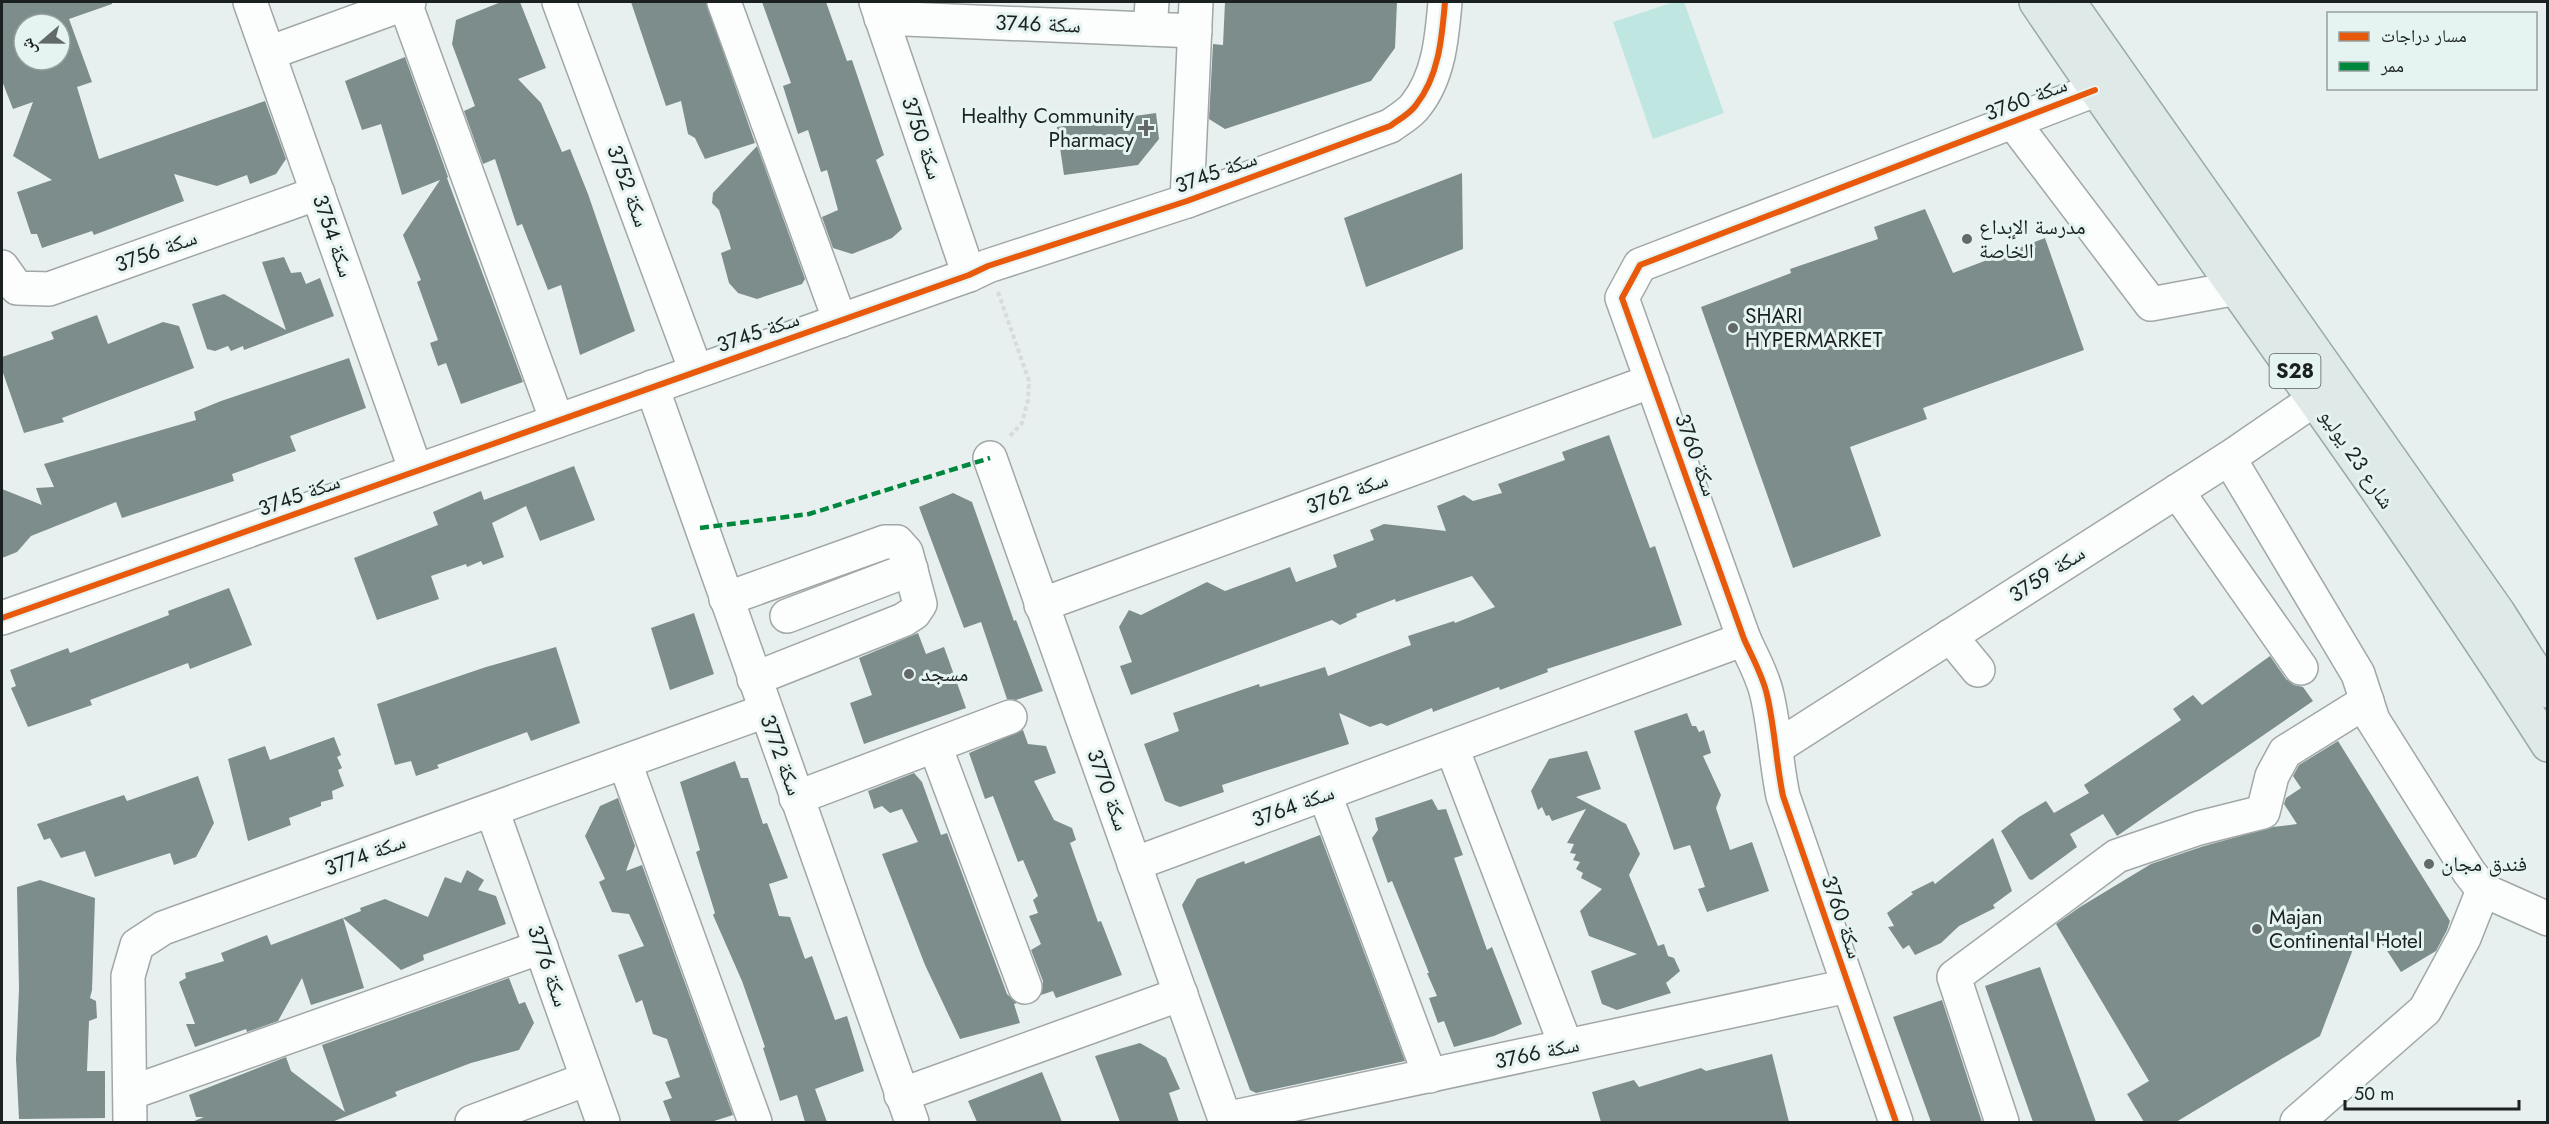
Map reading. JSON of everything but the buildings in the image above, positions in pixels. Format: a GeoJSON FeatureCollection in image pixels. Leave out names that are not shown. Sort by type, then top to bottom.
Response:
{"type":"FeatureCollection","features":[{"type":"Feature","properties":{"kind":"main road","name":"شارع 23 يوليو"},"geometry":{"type":"LineString","coordinates":[[2036,2],[2095,90],[2315,399],[2487,650],[2547,745]]}},
{"type":"Feature","properties":{"kind":"main road","name":"شارع 23 يوليو"},"geometry":{"type":"LineString","coordinates":[[2069,2],[2484,593],[2547,691]]}},
{"type":"Feature","properties":{"kind":"street","name":"سكة 3754"},"geometry":{"type":"LineString","coordinates":[[250,2],[416,471]]}},
{"type":"Feature","properties":{"kind":"street"},"geometry":{"type":"LineString","coordinates":[[269,53],[407,2],[557,421]]}},
{"type":"Feature","properties":{"kind":"street","name":"سكة 3752"},"geometry":{"type":"LineString","coordinates":[[559,2],[696,371]]}},
{"type":"Feature","properties":{"kind":"street"},"geometry":{"type":"LineString","coordinates":[[724,2],[840,321]]}},
{"type":"Feature","properties":{"kind":"street","name":"سكة 3745"},"geometry":{"type":"LineString","coordinates":[[2,618],[979,271],[1187,201],[1390,126],[1416,106],[1434,72],[1441,47],[1445,2]]}},
{"type":"Feature","properties":{"kind":"street","name":"سكة 3746"},"geometry":{"type":"LineString","coordinates":[[878,10],[1196,16],[1187,201]]}},
{"type":"Feature","properties":{"kind":"street","name":"سكة 3750"},"geometry":{"type":"LineString","coordinates":[[878,10],[979,271]]}},
{"type":"Feature","properties":{"kind":"street","name":"سكة 3760"},"geometry":{"type":"LineString","coordinates":[[1896,1122],[1782,796],[1777,747],[1767,692],[1744,639],[1622,298],[1640,265],[2095,90]]}},
{"type":"Feature","properties":{"kind":"street"},"geometry":{"type":"LineString","coordinates":[[2013,122],[2151,304],[2237,288]]}},
{"type":"Feature","properties":{"kind":"street","name":"سكة 3756"},"geometry":{"type":"LineString","coordinates":[[2,267],[17,288],[50,289],[318,193]]}},
{"type":"Feature","properties":{"kind":"street","name":"سكة 3762"},"geometry":{"type":"LineString","coordinates":[[1041,605],[1652,381]]}},
{"type":"Feature","properties":{"kind":"street","name":"سكة 3772"},"geometry":{"type":"LineString","coordinates":[[652,387],[906,1108]]}},
{"type":"Feature","properties":{"kind":"street","name":"سكة 3759"},"geometry":{"type":"LineString","coordinates":[[1777,747],[2229,458],[2315,399]]}},
{"type":"Feature","properties":{"kind":"street","name":"سكة 3770"},"geometry":{"type":"LineString","coordinates":[[990,458],[1226,1121]]}},
{"type":"Feature","properties":{"kind":"street"},"geometry":{"type":"LineString","coordinates":[[2229,458],[2358,674],[2373,720],[2469,872],[2483,890],[2547,919]]}},
{"type":"Feature","properties":{"kind":"street"},"geometry":{"type":"LineString","coordinates":[[2177,491],[2301,668]]}},
{"type":"Feature","properties":{"kind":"street"},"geometry":{"type":"LineString","coordinates":[[726,599],[885,542],[897,542],[906,552],[920,603],[914,613],[903,620],[754,679]]}},
{"type":"Feature","properties":{"kind":"street"},"geometry":{"type":"LineString","coordinates":[[787,616],[911,568]]}},
{"type":"Feature","properties":{"kind":"street"},"geometry":{"type":"LineString","coordinates":[[774,582],[802,660]]}},
{"type":"Feature","properties":{"kind":"street"},"geometry":{"type":"LineString","coordinates":[[1950,636],[1977,670]]}},
{"type":"Feature","properties":{"kind":"street","name":"سكة 3764"},"geometry":{"type":"LineString","coordinates":[[1134,864],[1744,639]]}},
{"type":"Feature","properties":{"kind":"street"},"geometry":{"type":"LineString","coordinates":[[2002,1122],[1954,977],[2117,856],[2199,828],[2263,812],[2272,776],[2285,752],[2367,701]]}},
{"type":"Feature","properties":{"kind":"street","name":"سكة 3774"},"geometry":{"type":"LineString","coordinates":[[130,1108],[128,976],[137,945],[164,928],[765,711]]}},
{"type":"Feature","properties":{"kind":"street"},"geometry":{"type":"LineString","coordinates":[[796,798],[1010,717]]}},
{"type":"Feature","properties":{"kind":"street"},"geometry":{"type":"LineString","coordinates":[[935,746],[1025,987]]}},
{"type":"Feature","properties":{"kind":"street"},"geometry":{"type":"LineString","coordinates":[[1452,748],[1566,1046]]}},
{"type":"Feature","properties":{"kind":"street"},"geometry":{"type":"LineString","coordinates":[[625,763],[755,1122]]}},
{"type":"Feature","properties":{"kind":"street"},"geometry":{"type":"LineString","coordinates":[[1325,795],[1430,1076]]}},
{"type":"Feature","properties":{"kind":"street","name":"سكة 3776"},"geometry":{"type":"LineString","coordinates":[[492,810],[603,1122]]}},
{"type":"Feature","properties":{"kind":"street"},"geometry":{"type":"LineString","coordinates":[[2297,1122],[2425,1010],[2464,938],[2483,890]]}},
{"type":"Feature","properties":{"kind":"street"},"geometry":{"type":"LineString","coordinates":[[130,1108],[541,947]]}},
{"type":"Feature","properties":{"kind":"street","name":"سكة 3766"},"geometry":{"type":"LineString","coordinates":[[1226,1121],[1848,986]]}},
{"type":"Feature","properties":{"kind":"street"},"geometry":{"type":"LineString","coordinates":[[906,1108],[1181,994]]}},
{"type":"Feature","properties":{"kind":"street"},"geometry":{"type":"LineString","coordinates":[[472,1122],[587,1079]]}},
{"type":"Feature","properties":{"kind":"path"},"geometry":{"type":"LineString","coordinates":[[979,271],[1029,381],[1028,400],[1022,423],[990,458]]}},
{"type":"Feature","properties":{"kind":"shaded area"},"geometry":{"type":"Polygon","coordinates":[[[1674,2],[1684,2],[1724,113],[1653,139],[1613,22],[1674,2]]]}},
{"type":"Feature","properties":{"kind":"marked path"},"geometry":{"type":"LineString","coordinates":[[700,528],[809,514],[990,458]]}},
{"type":"Feature","properties":{"kind":"cycle path"},"geometry":{"type":"LineString","coordinates":[[2,618],[969,275],[988,266],[1187,201],[1390,126],[1413,108],[1430,82],[1441,42],[1445,2]]}},
{"type":"Feature","properties":{"kind":"cycle path"},"geometry":{"type":"LineString","coordinates":[[1896,1122],[1783,796],[1770,708],[1763,681],[1744,639],[1622,298],[1640,265],[2095,90]]}},
{"type":"Feature","properties":{"kind":"place","name":"Healthy Community Pharmacy"},"geometry":{"type":"Point","coordinates":[1146,128]}},
{"type":"Feature","properties":{"kind":"place","name":"مدرسة الإبداع الخاصة"},"geometry":{"type":"Point","coordinates":[1967,239]}},
{"type":"Feature","properties":{"kind":"place","name":"SHARI HYPERMARKET"},"geometry":{"type":"Point","coordinates":[1733,328]}},
{"type":"Feature","properties":{"kind":"place","name":"مسجد"},"geometry":{"type":"Point","coordinates":[909,674]}},
{"type":"Feature","properties":{"kind":"place","name":"فندق مجان"},"geometry":{"type":"Point","coordinates":[2429,864]}},
{"type":"Feature","properties":{"kind":"place","name":"Majan Continental Hotel"},"geometry":{"type":"Point","coordinates":[2257,929]}}]}
